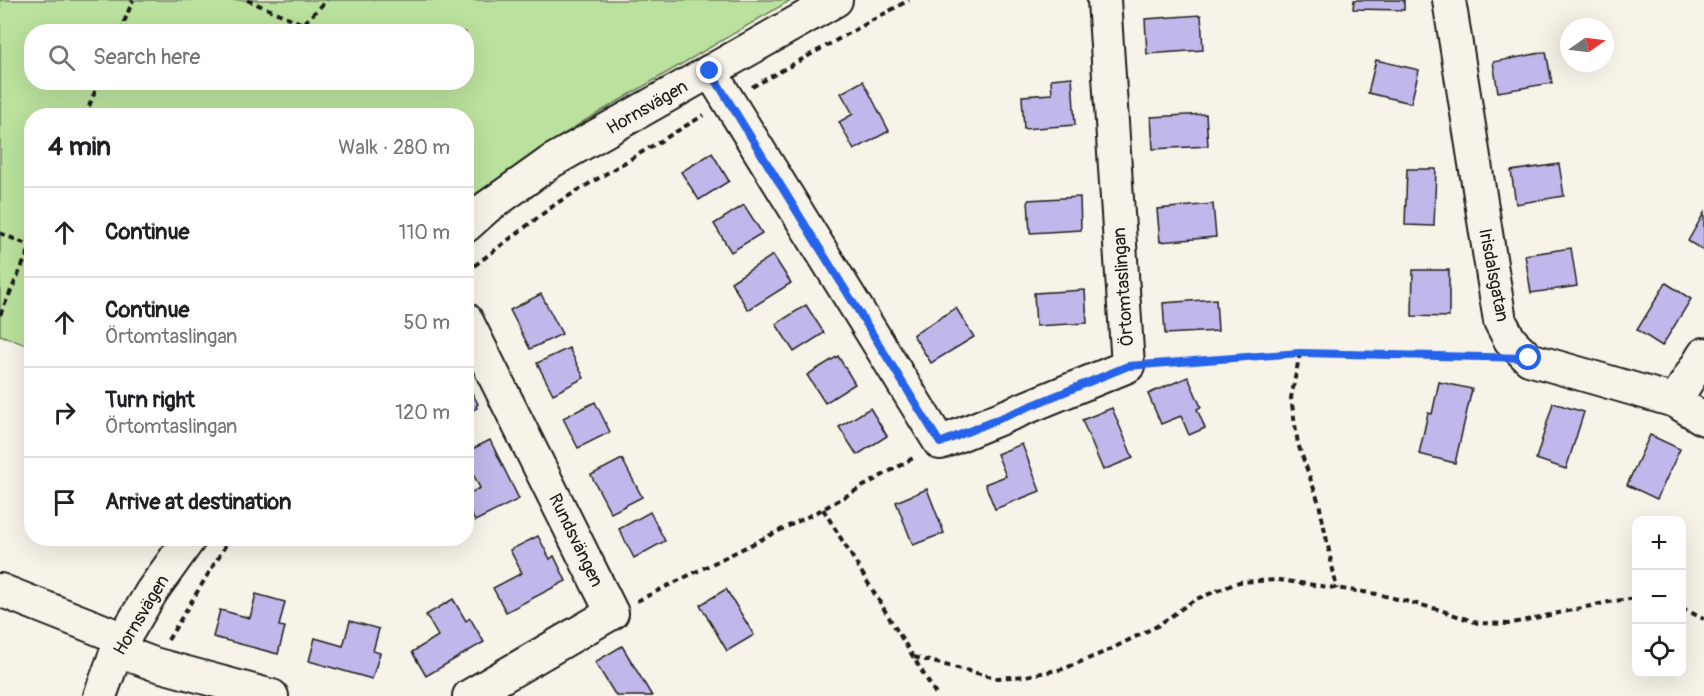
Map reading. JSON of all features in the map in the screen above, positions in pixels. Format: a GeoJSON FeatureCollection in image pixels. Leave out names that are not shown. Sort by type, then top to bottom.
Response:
{"type":"FeatureCollection","features":[{"type":"Feature","properties":{"kind":"street","name":"Hornsvägen"},"geometry":{"type":"LineString","coordinates":[[474,219],[552,161],[836,0]]}},
{"type":"Feature","properties":{"kind":"street","name":"Örtomtaslingan"},"geometry":{"type":"LineString","coordinates":[[940,443],[1128,366],[1104,0]]}},
{"type":"Feature","properties":{"kind":"street","name":"Irisdalsgatan"},"geometry":{"type":"LineString","coordinates":[[1449,0],[1500,321],[1510,340],[1529,358],[1675,401],[1704,419]]}},
{"type":"Feature","properties":{"kind":"street"},"geometry":{"type":"LineString","coordinates":[[710,71],[940,443]]}},
{"type":"Feature","properties":{"kind":"street","name":"Rundsvängen"},"geometry":{"type":"LineString","coordinates":[[474,335],[612,613]]}},
{"type":"Feature","properties":{"kind":"street"},"geometry":{"type":"LineString","coordinates":[[1675,401],[1704,354]]}},
{"type":"Feature","properties":{"kind":"street","name":"Hornsvägen"},"geometry":{"type":"LineString","coordinates":[[100,696],[121,645],[152,591],[184,546]]}},
{"type":"Feature","properties":{"kind":"street"},"geometry":{"type":"LineString","coordinates":[[0,590],[121,645],[182,684],[272,696]]}},
{"type":"Feature","properties":{"kind":"street"},"geometry":{"type":"LineString","coordinates":[[469,696],[612,613]]}},
{"type":"Feature","properties":{"kind":"path"},"geometry":{"type":"LineString","coordinates":[[123,24],[133,0]]}},
{"type":"Feature","properties":{"kind":"path"},"geometry":{"type":"LineString","coordinates":[[247,0],[303,24],[327,0]]}},
{"type":"Feature","properties":{"kind":"path"},"geometry":{"type":"LineString","coordinates":[[474,266],[557,204],[728,100],[909,0]]}},
{"type":"Feature","properties":{"kind":"path"},"geometry":{"type":"LineString","coordinates":[[88,108],[96,90]]}},
{"type":"Feature","properties":{"kind":"path"},"geometry":{"type":"LineString","coordinates":[[0,233],[24,242]]}},
{"type":"Feature","properties":{"kind":"path"},"geometry":{"type":"LineString","coordinates":[[0,315],[24,261]]}},
{"type":"Feature","properties":{"kind":"path"},"geometry":{"type":"LineString","coordinates":[[1300,353],[1291,398],[1298,444],[1319,503],[1337,589]]}},
{"type":"Feature","properties":{"kind":"path"},"geometry":{"type":"LineString","coordinates":[[1128,366],[1300,353],[1529,358]]}},
{"type":"Feature","properties":{"kind":"path"},"geometry":{"type":"LineString","coordinates":[[612,613],[823,509],[940,443]]}},
{"type":"Feature","properties":{"kind":"path"},"geometry":{"type":"LineString","coordinates":[[823,509],[937,696]]}},
{"type":"Feature","properties":{"kind":"path"},"geometry":{"type":"LineString","coordinates":[[154,664],[225,546]]}},
{"type":"Feature","properties":{"kind":"path"},"geometry":{"type":"LineString","coordinates":[[914,657],[996,678],[1026,676],[1063,669],[1107,651],[1157,626],[1194,600],[1239,582],[1279,580],[1377,594],[1437,609],[1478,623],[1508,624],[1632,599]]}},
{"type":"Feature","properties":{"kind":"path"},"geometry":{"type":"LineString","coordinates":[[1686,610],[1704,619]]}},
{"type":"Feature","properties":{"kind":"green space"},"geometry":{"type":"Polygon","coordinates":[[[0,0],[791,0],[581,123],[474,195],[474,108],[24,108],[24,344],[0,335],[0,0]]]}},
{"type":"Feature","properties":{"kind":"building"},"geometry":{"type":"Polygon","coordinates":[[[1354,0],[1404,0],[1404,10],[1353,9],[1354,0]]]}},
{"type":"Feature","properties":{"kind":"building"},"geometry":{"type":"Polygon","coordinates":[[[1201,15],[1203,50],[1147,54],[1145,19],[1201,15]]]}},
{"type":"Feature","properties":{"kind":"building"},"geometry":{"type":"Polygon","coordinates":[[[1546,52],[1552,83],[1498,92],[1493,62],[1546,52]]]}},
{"type":"Feature","properties":{"kind":"building"},"geometry":{"type":"Polygon","coordinates":[[[1376,60],[1419,70],[1411,103],[1368,93],[1376,60]]]}},
{"type":"Feature","properties":{"kind":"building"},"geometry":{"type":"Polygon","coordinates":[[[1072,77],[1075,125],[1024,129],[1022,96],[1052,94],[1051,79],[1072,77]]]}},
{"type":"Feature","properties":{"kind":"building"},"geometry":{"type":"Polygon","coordinates":[[[863,81],[889,131],[854,150],[839,122],[853,114],[841,93],[863,81]]]}},
{"type":"Feature","properties":{"kind":"building"},"geometry":{"type":"Polygon","coordinates":[[[1206,114],[1208,146],[1153,149],[1151,117],[1206,114]]]}},
{"type":"Feature","properties":{"kind":"building"},"geometry":{"type":"Polygon","coordinates":[[[712,153],[729,181],[699,200],[681,172],[712,153]]]}},
{"type":"Feature","properties":{"kind":"building"},"geometry":{"type":"Polygon","coordinates":[[[1559,164],[1564,196],[1516,204],[1511,171],[1559,164]]]}},
{"type":"Feature","properties":{"kind":"building"},"geometry":{"type":"Polygon","coordinates":[[[1407,169],[1436,169],[1434,226],[1405,225],[1407,169]]]}},
{"type":"Feature","properties":{"kind":"building"},"geometry":{"type":"Polygon","coordinates":[[[1080,197],[1081,230],[1030,233],[1028,200],[1080,197]]]}},
{"type":"Feature","properties":{"kind":"building"},"geometry":{"type":"Polygon","coordinates":[[[1213,204],[1216,237],[1160,242],[1157,209],[1213,204]]]}},
{"type":"Feature","properties":{"kind":"building"},"geometry":{"type":"Polygon","coordinates":[[[744,205],[762,233],[731,252],[714,224],[744,205]]]}},
{"type":"Feature","properties":{"kind":"building"},"geometry":{"type":"Polygon","coordinates":[[[1704,213],[1704,251],[1688,241],[1704,213]]]}},
{"type":"Feature","properties":{"kind":"building"},"geometry":{"type":"Polygon","coordinates":[[[1571,248],[1577,286],[1531,293],[1525,255],[1571,248]]]}},
{"type":"Feature","properties":{"kind":"building"},"geometry":{"type":"Polygon","coordinates":[[[773,255],[791,283],[748,310],[731,282],[773,255]]]}},
{"type":"Feature","properties":{"kind":"building"},"geometry":{"type":"Polygon","coordinates":[[[1413,270],[1449,270],[1449,317],[1412,316],[1413,270]]]}},
{"type":"Feature","properties":{"kind":"building"},"geometry":{"type":"Polygon","coordinates":[[[1666,283],[1691,299],[1662,346],[1637,330],[1666,283]]]}},
{"type":"Feature","properties":{"kind":"building"},"geometry":{"type":"Polygon","coordinates":[[[1085,290],[1087,323],[1036,326],[1034,293],[1085,290]]]}},
{"type":"Feature","properties":{"kind":"building"},"geometry":{"type":"Polygon","coordinates":[[[541,294],[562,334],[530,349],[510,310],[541,294]]]}},
{"type":"Feature","properties":{"kind":"building"},"geometry":{"type":"Polygon","coordinates":[[[1216,299],[1218,331],[1165,334],[1163,303],[1216,299]]]}},
{"type":"Feature","properties":{"kind":"building"},"geometry":{"type":"Polygon","coordinates":[[[806,305],[824,333],[794,352],[776,324],[806,305]]]}},
{"type":"Feature","properties":{"kind":"building"},"geometry":{"type":"Polygon","coordinates":[[[956,308],[974,337],[931,363],[913,335],[956,308]]]}},
{"type":"Feature","properties":{"kind":"building"},"geometry":{"type":"Polygon","coordinates":[[[569,348],[584,378],[553,394],[537,363],[569,348]]]}},
{"type":"Feature","properties":{"kind":"building"},"geometry":{"type":"Polygon","coordinates":[[[838,356],[855,384],[825,403],[807,375],[838,356]]]}},
{"type":"Feature","properties":{"kind":"building"},"geometry":{"type":"Polygon","coordinates":[[[1188,377],[1201,407],[1197,409],[1205,428],[1189,435],[1181,416],[1161,424],[1148,394],[1188,377]]]}},
{"type":"Feature","properties":{"kind":"building"},"geometry":{"type":"Polygon","coordinates":[[[1439,382],[1472,389],[1455,463],[1419,454],[1428,413],[1432,414],[1439,382]]]}},
{"type":"Feature","properties":{"kind":"building"},"geometry":{"type":"Polygon","coordinates":[[[474,396],[478,404],[474,410],[474,396]]]}},
{"type":"Feature","properties":{"kind":"building"},"geometry":{"type":"Polygon","coordinates":[[[595,402],[610,432],[578,448],[563,418],[595,402]]]}},
{"type":"Feature","properties":{"kind":"building"},"geometry":{"type":"Polygon","coordinates":[[[1553,403],[1584,412],[1566,469],[1536,459],[1553,403]]]}},
{"type":"Feature","properties":{"kind":"building"},"geometry":{"type":"Polygon","coordinates":[[[870,408],[887,436],[857,455],[839,427],[870,408]]]}},
{"type":"Feature","properties":{"kind":"building"},"geometry":{"type":"Polygon","coordinates":[[[1112,408],[1133,458],[1103,470],[1082,420],[1112,408]]]}},
{"type":"Feature","properties":{"kind":"building"},"geometry":{"type":"Polygon","coordinates":[[[1650,435],[1680,449],[1657,499],[1627,485],[1650,435]]]}},
{"type":"Feature","properties":{"kind":"building"},"geometry":{"type":"Polygon","coordinates":[[[490,440],[519,499],[475,521],[474,491],[480,488],[474,476],[474,448],[490,440]]]}},
{"type":"Feature","properties":{"kind":"building"},"geometry":{"type":"Polygon","coordinates":[[[1022,444],[1040,491],[995,509],[985,484],[1006,476],[997,454],[1022,444]]]}},
{"type":"Feature","properties":{"kind":"building"},"geometry":{"type":"Polygon","coordinates":[[[622,459],[642,497],[611,513],[591,475],[622,459]]]}},
{"type":"Feature","properties":{"kind":"building"},"geometry":{"type":"Polygon","coordinates":[[[927,489],[944,533],[913,545],[896,502],[927,489]]]}},
{"type":"Feature","properties":{"kind":"building"},"geometry":{"type":"Polygon","coordinates":[[[650,512],[665,541],[634,558],[619,529],[650,512]]]}},
{"type":"Feature","properties":{"kind":"building"},"geometry":{"type":"Polygon","coordinates":[[[538,536],[550,559],[554,556],[566,581],[506,612],[493,588],[522,573],[510,550],[538,536]]]}},
{"type":"Feature","properties":{"kind":"building"},"geometry":{"type":"Polygon","coordinates":[[[726,589],[754,635],[727,651],[700,605],[726,589]]]}},
{"type":"Feature","properties":{"kind":"building"},"geometry":{"type":"Polygon","coordinates":[[[256,594],[285,602],[279,626],[285,627],[278,654],[213,637],[220,610],[250,618],[256,594]]]}},
{"type":"Feature","properties":{"kind":"building"},"geometry":{"type":"Polygon","coordinates":[[[453,599],[466,621],[470,618],[484,642],[426,676],[412,652],[438,636],[426,615],[453,599]]]}},
{"type":"Feature","properties":{"kind":"building"},"geometry":{"type":"Polygon","coordinates":[[[350,621],[379,629],[373,651],[380,653],[372,679],[309,661],[315,638],[343,646],[350,621]]]}},
{"type":"Feature","properties":{"kind":"building"},"geometry":{"type":"Polygon","coordinates":[[[622,646],[652,696],[616,696],[595,662],[622,646]]]}},
{"type":"Feature","properties":{"kind":"route"},"geometry":{"type":"LineString","coordinates":[[710,71],[940,443],[1128,366],[1300,353],[1529,358]]}}]}
